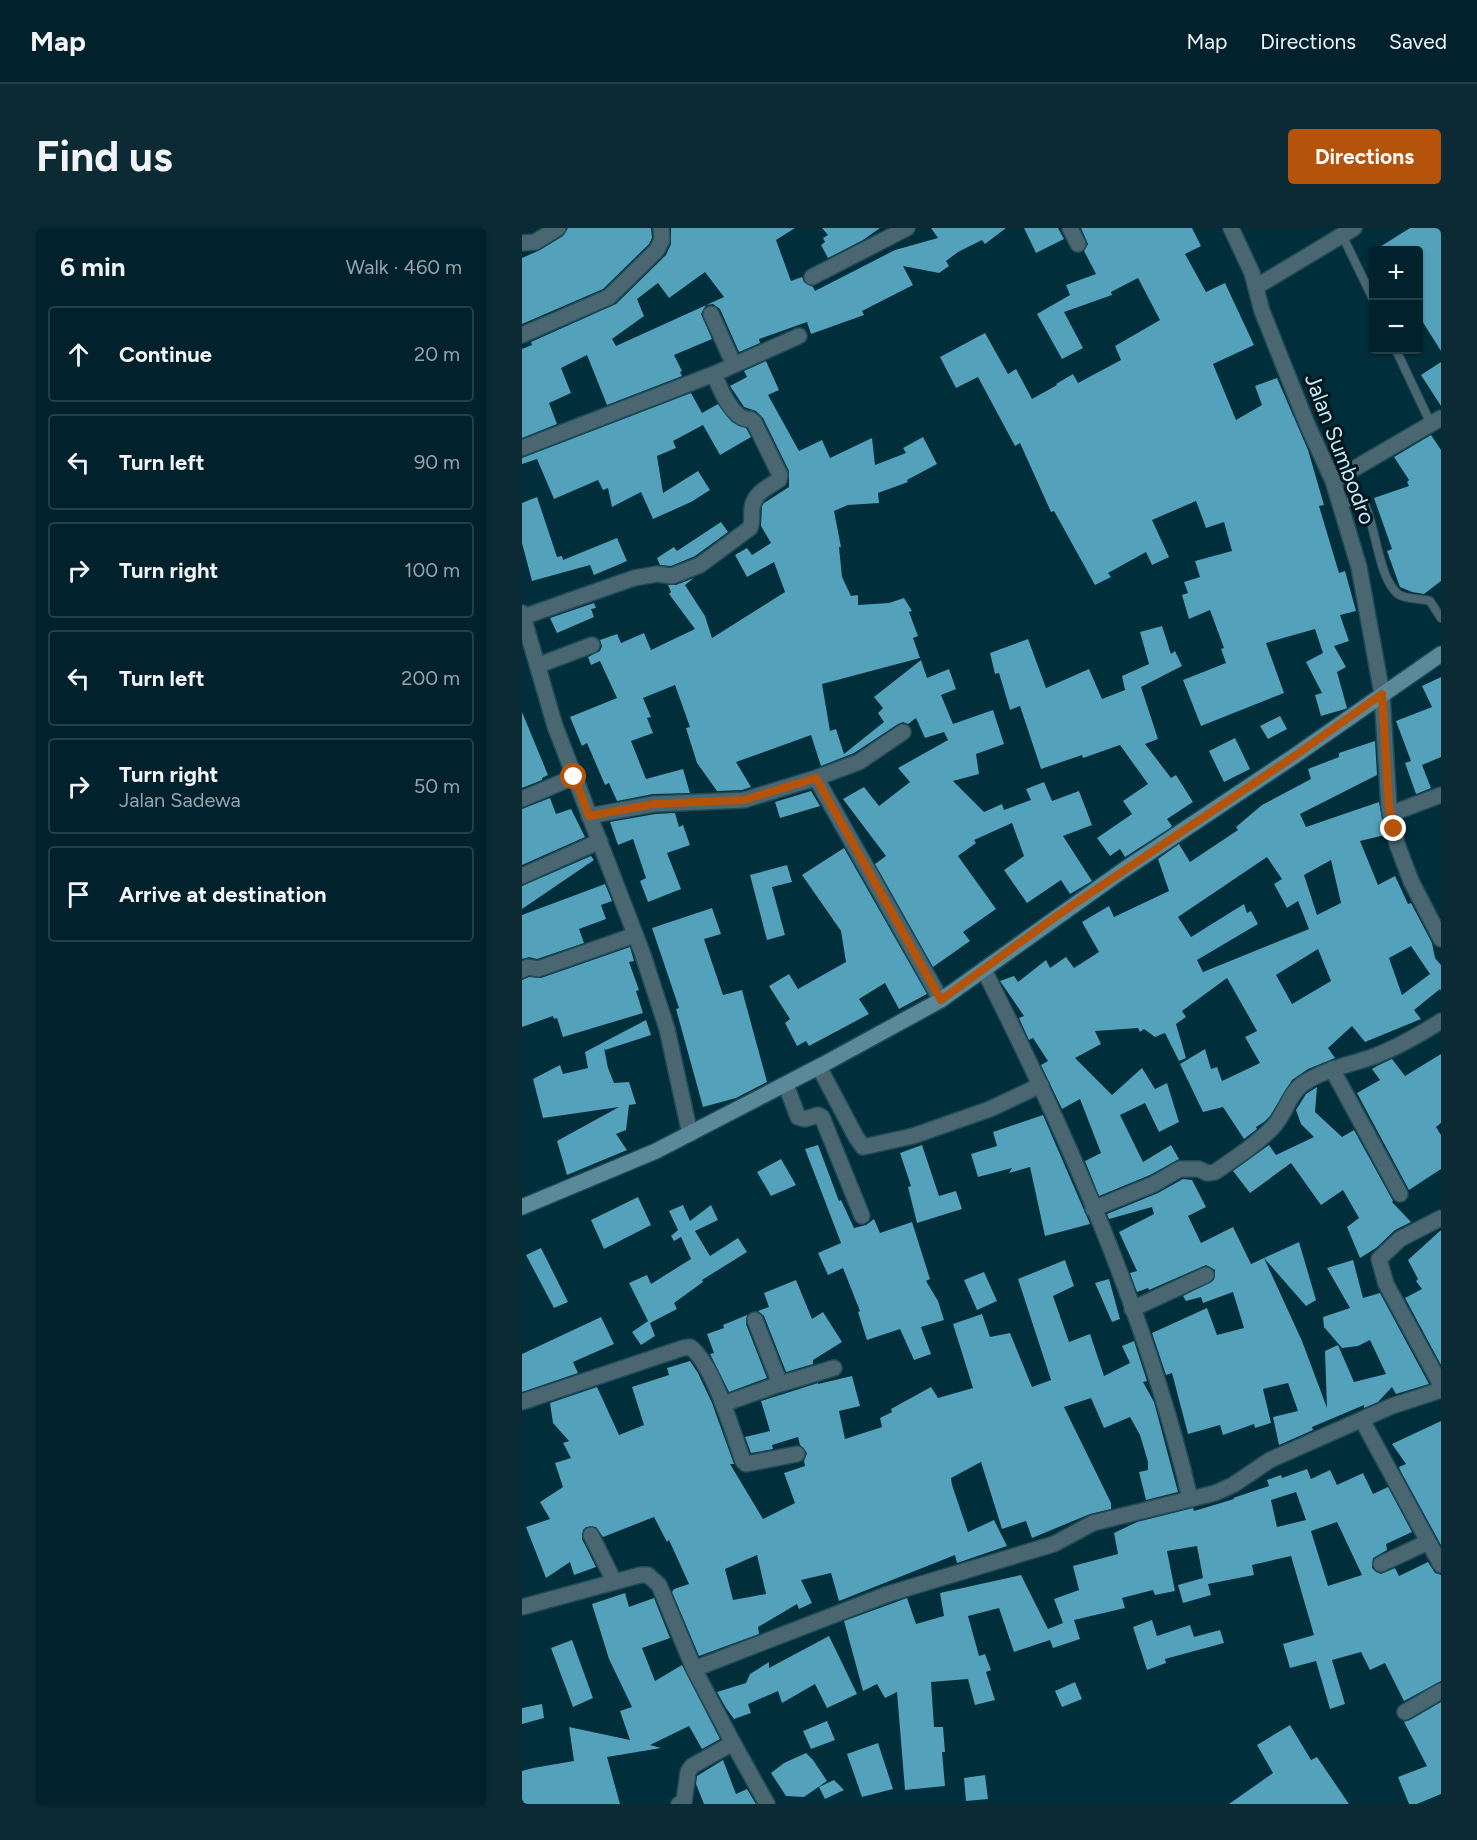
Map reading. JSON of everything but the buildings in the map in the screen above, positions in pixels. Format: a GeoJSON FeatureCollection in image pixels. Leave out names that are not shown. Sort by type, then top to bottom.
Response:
{"type":"FeatureCollection","features":[{"type":"Feature","properties":{"kind":"main road"},"geometry":{"type":"LineString","coordinates":[[522,1207],[656,1151],[786,1085],[941,1000],[1113,877],[1274,770],[1441,654]]}},
{"type":"Feature","properties":{"kind":"street"},"geometry":{"type":"LineString","coordinates":[[522,243],[535,242],[558,228]]}},
{"type":"Feature","properties":{"kind":"street"},"geometry":{"type":"LineString","coordinates":[[522,336],[609,297],[657,250],[662,240],[661,228]]}},
{"type":"Feature","properties":{"kind":"street"},"geometry":{"type":"LineString","coordinates":[[812,278],[907,228]]}},
{"type":"Feature","properties":{"kind":"street"},"geometry":{"type":"LineString","coordinates":[[1070,228],[1078,244]]}},
{"type":"Feature","properties":{"kind":"street","name":"Jalan Sumbodro"},"geometry":{"type":"LineString","coordinates":[[1231,228],[1251,273],[1262,311],[1288,376],[1333,481],[1359,567],[1382,694],[1390,814],[1396,844],[1411,881],[1441,939]]}},
{"type":"Feature","properties":{"kind":"street"},"geometry":{"type":"LineString","coordinates":[[1256,287],[1348,232]]}},
{"type":"Feature","properties":{"kind":"street"},"geometry":{"type":"LineString","coordinates":[[711,314],[734,364]]}},
{"type":"Feature","properties":{"kind":"street"},"geometry":{"type":"LineString","coordinates":[[522,448],[714,374],[799,336]]}},
{"type":"Feature","properties":{"kind":"street"},"geometry":{"type":"LineString","coordinates":[[690,1134],[667,1029],[636,935],[555,726],[538,665],[527,653],[523,615],[634,578],[657,574],[663,577],[672,576],[700,565],[750,528],[753,522],[752,505],[758,494],[779,480],[780,475],[754,423],[750,419],[744,420],[739,417],[721,391],[714,374]]}},
{"type":"Feature","properties":{"kind":"street"},"geometry":{"type":"LineString","coordinates":[[1333,481],[1436,421]]}},
{"type":"Feature","properties":{"kind":"street"},"geometry":{"type":"LineString","coordinates":[[538,665],[592,645]]}},
{"type":"Feature","properties":{"kind":"street"},"geometry":{"type":"LineString","coordinates":[[589,816],[654,804],[744,800],[859,762],[903,732]]}},
{"type":"Feature","properties":{"kind":"street"},"geometry":{"type":"LineString","coordinates":[[522,799],[574,777]]}},
{"type":"Feature","properties":{"kind":"street"},"geometry":{"type":"LineString","coordinates":[[816,778],[941,1000]]}},
{"type":"Feature","properties":{"kind":"street"},"geometry":{"type":"LineString","coordinates":[[1390,814],[1441,795]]}},
{"type":"Feature","properties":{"kind":"street"},"geometry":{"type":"LineString","coordinates":[[522,876],[600,841]]}},
{"type":"Feature","properties":{"kind":"street"},"geometry":{"type":"LineString","coordinates":[[522,970],[528,967],[538,969],[636,935]]}},
{"type":"Feature","properties":{"kind":"street"},"geometry":{"type":"LineString","coordinates":[[984,970],[1041,1085],[1093,1209],[1132,1310],[1177,1443],[1190,1498]]}},
{"type":"Feature","properties":{"kind":"street"},"geometry":{"type":"LineString","coordinates":[[1093,1209],[1154,1184],[1180,1169],[1215,1172],[1275,1126],[1292,1094],[1302,1085],[1332,1069],[1392,1049],[1441,1021]]}},
{"type":"Feature","properties":{"kind":"street"},"geometry":{"type":"LineString","coordinates":[[819,1067],[863,1147],[913,1136],[979,1113],[1041,1085]]}},
{"type":"Feature","properties":{"kind":"street"},"geometry":{"type":"LineString","coordinates":[[1332,1069],[1400,1194]]}},
{"type":"Feature","properties":{"kind":"street"},"geometry":{"type":"LineString","coordinates":[[786,1085],[798,1117],[805,1119],[818,1115],[822,1117],[862,1216]]}},
{"type":"Feature","properties":{"kind":"street"},"geometry":{"type":"LineString","coordinates":[[1441,1218],[1400,1239],[1379,1259],[1386,1284],[1441,1384]]}},
{"type":"Feature","properties":{"kind":"street"},"geometry":{"type":"LineString","coordinates":[[1132,1310],[1206,1275]]}},
{"type":"Feature","properties":{"kind":"street"},"geometry":{"type":"LineString","coordinates":[[755,1320],[780,1384]]}},
{"type":"Feature","properties":{"kind":"street"},"geometry":{"type":"LineString","coordinates":[[522,1402],[690,1347],[701,1357],[723,1404],[742,1461],[746,1464],[797,1454]]}},
{"type":"Feature","properties":{"kind":"street"},"geometry":{"type":"LineString","coordinates":[[723,1404],[834,1368]]}},
{"type":"Feature","properties":{"kind":"street"},"geometry":{"type":"LineString","coordinates":[[694,1669],[888,1594],[1054,1544],[1093,1523],[1215,1493],[1233,1485],[1270,1460],[1392,1407],[1441,1390]]}},
{"type":"Feature","properties":{"kind":"street"},"geometry":{"type":"LineString","coordinates":[[1362,1420],[1441,1565]]}},
{"type":"Feature","properties":{"kind":"street"},"geometry":{"type":"LineString","coordinates":[[591,1535],[614,1581]]}},
{"type":"Feature","properties":{"kind":"street"},"geometry":{"type":"LineString","coordinates":[[1381,1564],[1428,1542]]}},
{"type":"Feature","properties":{"kind":"street"},"geometry":{"type":"LineString","coordinates":[[522,1607],[640,1575],[648,1575],[655,1580],[694,1669],[767,1804]]}},
{"type":"Feature","properties":{"kind":"street"},"geometry":{"type":"LineString","coordinates":[[1405,1712],[1441,1690]]}},
{"type":"Feature","properties":{"kind":"street"},"geometry":{"type":"LineString","coordinates":[[679,1804],[684,1802],[688,1772],[692,1766],[733,1743]]}},
{"type":"Feature","properties":{"kind":"lane"},"geometry":{"type":"LineString","coordinates":[[1348,232],[1374,300]]}},
{"type":"Feature","properties":{"kind":"lane"},"geometry":{"type":"LineString","coordinates":[[1398,354],[1436,421]]}},
{"type":"Feature","properties":{"kind":"lane"},"geometry":{"type":"LineString","coordinates":[[1340,504],[1360,500],[1364,503],[1393,588],[1400,596],[1430,601],[1441,618]]}},
{"type":"Feature","properties":{"kind":"route"},"geometry":{"type":"LineString","coordinates":[[574,777],[589,816],[654,804],[744,800],[816,778],[941,1000],[1058,915],[1342,724],[1382,694],[1389,807],[1394,829]]}}]}
